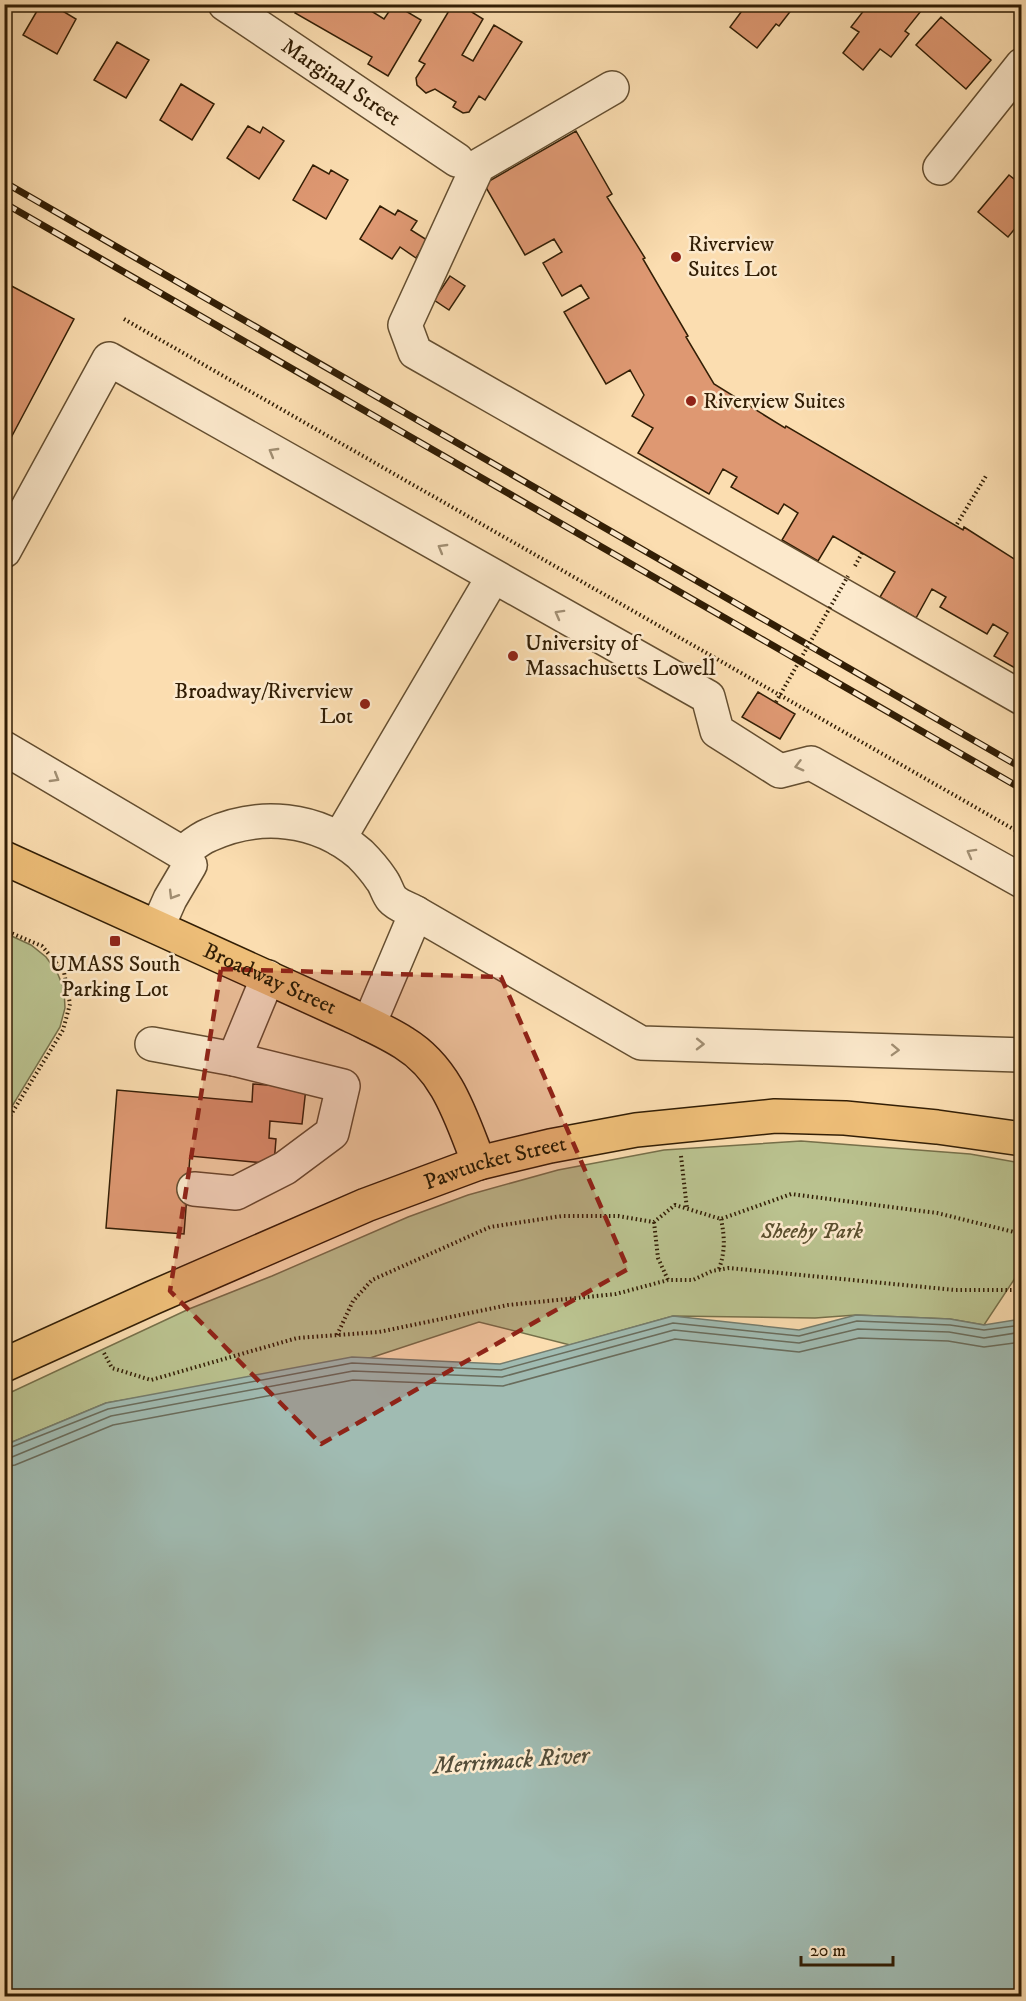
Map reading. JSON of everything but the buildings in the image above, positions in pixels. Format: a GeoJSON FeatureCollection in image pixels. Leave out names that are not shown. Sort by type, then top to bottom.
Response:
{"type":"FeatureCollection","features":[{"type":"Feature","properties":{"kind":"main road","name":"Broadway Street"},"geometry":{"type":"LineString","coordinates":[[4,858],[158,926],[367,1023],[406,1044],[440,1075],[452,1094],[479,1163]]}},
{"type":"Feature","properties":{"kind":"main road","name":"Pawtucket Street"},"geometry":{"type":"LineString","coordinates":[[4,1365],[366,1205],[479,1163],[561,1144],[636,1130],[775,1116],[845,1118],[937,1127],[1022,1139]]}},
{"type":"Feature","properties":{"kind":"street","name":"Marginal Street"},"geometry":{"type":"LineString","coordinates":[[239,8],[457,160]]}},
{"type":"Feature","properties":{"kind":"street"},"geometry":{"type":"LineString","coordinates":[[940,168],[1022,65]]}},
{"type":"Feature","properties":{"kind":"street"},"geometry":{"type":"LineString","coordinates":[[612,88],[478,166],[405,326],[415,352],[1022,698]]}},
{"type":"Feature","properties":{"kind":"street"},"geometry":{"type":"LineString","coordinates":[[4,551],[109,359],[708,697],[717,731],[780,771],[811,763],[1022,881]]}},
{"type":"Feature","properties":{"kind":"street"},"geometry":{"type":"LineString","coordinates":[[339,839],[493,577]]}},
{"type":"Feature","properties":{"kind":"street"},"geometry":{"type":"LineString","coordinates":[[4,748],[182,853],[190,865],[170,899],[158,926]]}},
{"type":"Feature","properties":{"kind":"street"},"geometry":{"type":"LineString","coordinates":[[182,853],[207,835],[246,822],[287,821],[316,828],[339,839],[360,855],[381,879],[393,900],[413,920],[642,1043],[1022,1055]]}},
{"type":"Feature","properties":{"kind":"street"},"geometry":{"type":"LineString","coordinates":[[367,1023],[390,931],[413,920]]}},
{"type":"Feature","properties":{"kind":"street"},"geometry":{"type":"LineString","coordinates":[[234,1059],[268,977]]}},
{"type":"Feature","properties":{"kind":"street"},"geometry":{"type":"LineString","coordinates":[[152,1044],[234,1059],[343,1086],[332,1133],[285,1168],[236,1193],[194,1189]]}},
{"type":"Feature","properties":{"kind":"path"},"geometry":{"type":"LineString","coordinates":[[124,319],[1022,834]]}},
{"type":"Feature","properties":{"kind":"path"},"geometry":{"type":"LineString","coordinates":[[957,524],[986,476]]}},
{"type":"Feature","properties":{"kind":"path"},"geometry":{"type":"LineString","coordinates":[[784,697],[777,700],[848,576]]}},
{"type":"Feature","properties":{"kind":"path"},"geometry":{"type":"LineString","coordinates":[[4,930],[42,946],[64,972],[70,1004],[63,1030],[4,1126]]}},
{"type":"Feature","properties":{"kind":"path"},"geometry":{"type":"LineString","coordinates":[[677,1125],[687,1209]]}},
{"type":"Feature","properties":{"kind":"path"},"geometry":{"type":"LineString","coordinates":[[337,1335],[353,1300],[372,1280],[490,1227],[562,1216],[618,1216],[654,1222],[675,1205],[721,1220],[791,1194],[937,1213],[1022,1234]]}},
{"type":"Feature","properties":{"kind":"path"},"geometry":{"type":"LineString","coordinates":[[718,1270],[725,1253],[721,1220]]}},
{"type":"Feature","properties":{"kind":"path"},"geometry":{"type":"LineString","coordinates":[[654,1222],[658,1258],[668,1280]]}},
{"type":"Feature","properties":{"kind":"path"},"geometry":{"type":"LineString","coordinates":[[90,1326],[112,1368],[151,1380],[297,1338],[379,1332],[508,1305],[616,1294],[668,1280],[693,1280],[712,1271],[729,1268],[955,1290],[1022,1290]]}},
{"type":"Feature","properties":{"kind":"highlighted area"},"geometry":{"type":"Polygon","coordinates":[[[221,969],[501,977],[628,1269],[321,1444],[170,1291],[221,969]]]}},
{"type":"Feature","properties":{"kind":"green space"},"geometry":{"type":"Polygon","coordinates":[[[5,933],[31,945],[46,957],[57,972],[64,989],[65,1008],[60,1027],[5,1118],[5,933]]]}},
{"type":"Feature","properties":{"kind":"green space","name":"Sheehy Park"},"geometry":{"type":"Polygon","coordinates":[[[801,1141],[970,1154],[1021,1163],[1021,1269],[984,1325],[950,1319],[856,1315],[815,1318],[673,1316],[570,1345],[479,1322],[367,1359],[106,1403],[5,1445],[5,1395],[189,1309],[408,1217],[468,1195],[558,1170],[664,1150],[801,1141]]]}},
{"type":"Feature","properties":{"kind":"water","name":"Merrimack River"},"geometry":{"type":"Polygon","coordinates":[[[856,1315],[950,1319],[984,1325],[1021,1319],[1021,1996],[5,1996],[5,1445],[106,1403],[352,1357],[500,1364],[673,1316],[799,1330],[856,1315]]]}},
{"type":"Feature","properties":{"kind":"railway"},"geometry":{"type":"LineString","coordinates":[[4,182],[1022,768]]}},
{"type":"Feature","properties":{"kind":"railway"},"geometry":{"type":"LineString","coordinates":[[4,203],[1022,789]]}},
{"type":"Feature","properties":{"kind":"place","name":"Riverview Suites Lot"},"geometry":{"type":"Point","coordinates":[676,257]}},
{"type":"Feature","properties":{"kind":"place","name":"Riverview Suites"},"geometry":{"type":"Point","coordinates":[691,401]}},
{"type":"Feature","properties":{"kind":"place","name":"University of Massachusetts Lowell"},"geometry":{"type":"Point","coordinates":[513,656]}},
{"type":"Feature","properties":{"kind":"place","name":"Broadway/Riverview Lot"},"geometry":{"type":"Point","coordinates":[365,704]}},
{"type":"Feature","properties":{"kind":"place","name":"UMASS South Parking Lot"},"geometry":{"type":"Point","coordinates":[115,941]}}]}
